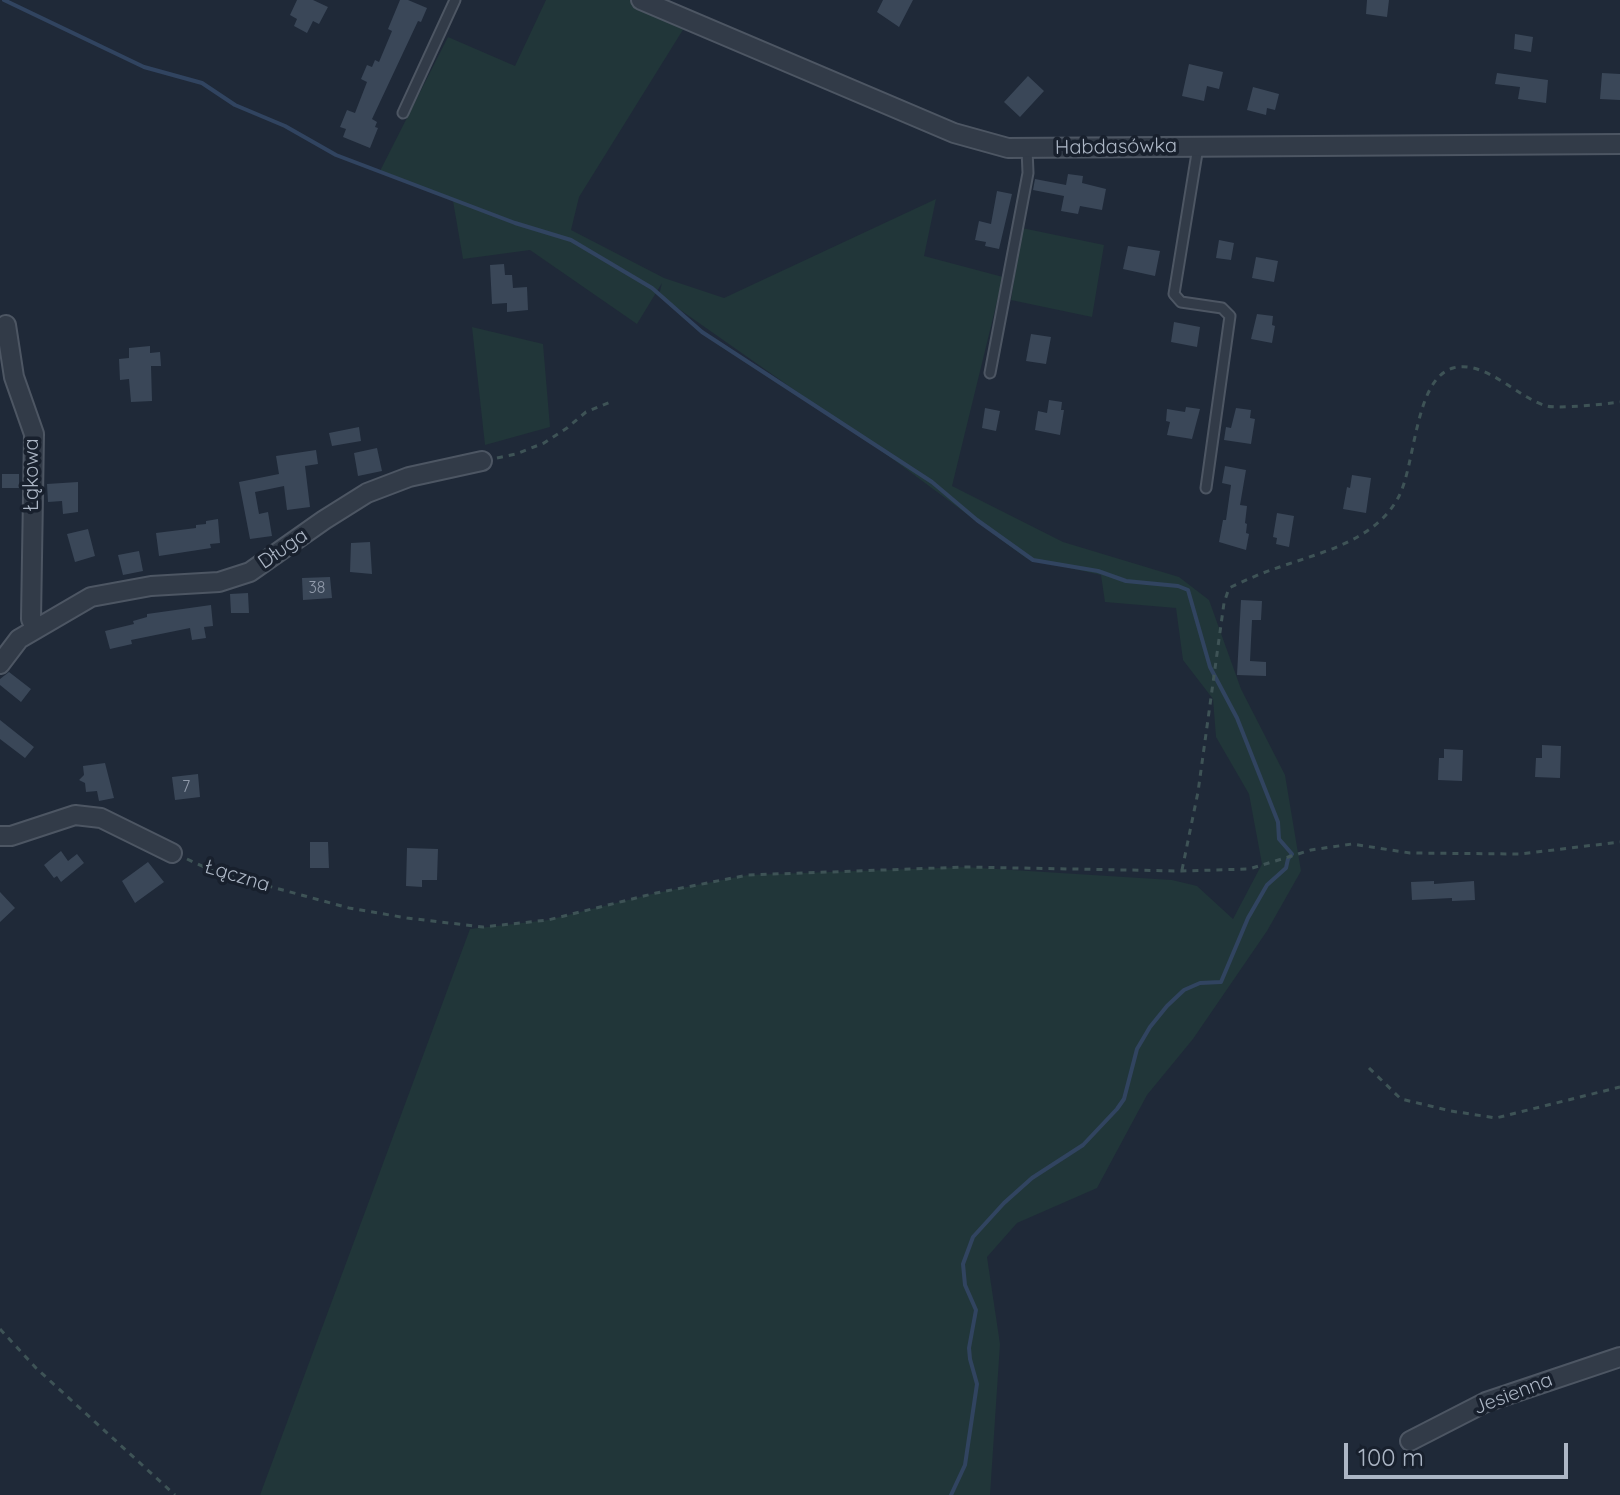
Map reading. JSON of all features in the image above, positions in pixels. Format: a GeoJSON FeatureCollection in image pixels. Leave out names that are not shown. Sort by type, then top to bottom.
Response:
{"type":"FeatureCollection","features":[{"type":"Feature","properties":{"kind":"street","name":"Habdasówka"},"geometry":{"type":"LineString","coordinates":[[641,0],[983,143],[1027,149],[1620,144]]}},
{"type":"Feature","properties":{"kind":"street","name":"Łąkowa"},"geometry":{"type":"LineString","coordinates":[[6,325],[14,377],[34,434],[31,619],[35,628]]}},
{"type":"Feature","properties":{"kind":"street","name":"Długa"},"geometry":{"type":"LineString","coordinates":[[0,664],[19,639],[91,597],[151,586],[219,582],[250,572],[367,493],[409,477],[482,461]]}},
{"type":"Feature","properties":{"kind":"street"},"geometry":{"type":"LineString","coordinates":[[0,836],[11,836],[75,815],[101,818],[172,853]]}},
{"type":"Feature","properties":{"kind":"street","name":"Jesienna"},"geometry":{"type":"LineString","coordinates":[[1410,1441],[1486,1402],[1620,1357]]}},
{"type":"Feature","properties":{"kind":"lane"},"geometry":{"type":"LineString","coordinates":[[403,113],[455,0]]}},
{"type":"Feature","properties":{"kind":"lane"},"geometry":{"type":"LineString","coordinates":[[1198,147],[1174,294],[1181,302],[1222,308],[1230,316],[1206,488]]}},
{"type":"Feature","properties":{"kind":"lane"},"geometry":{"type":"LineString","coordinates":[[990,373],[1028,173],[1027,149]]}},
{"type":"Feature","properties":{"kind":"path"},"geometry":{"type":"LineString","coordinates":[[1181,871],[1198,792],[1224,603],[1229,588],[1272,569],[1331,551],[1375,526],[1398,499],[1427,390],[1453,368],[1475,368],[1548,406],[1620,402]]}},
{"type":"Feature","properties":{"kind":"path"},"geometry":{"type":"LineString","coordinates":[[482,461],[516,454],[544,443],[586,412],[613,401]]}},
{"type":"Feature","properties":{"kind":"path","name":"Łączna"},"geometry":{"type":"LineString","coordinates":[[172,853],[213,871],[349,908],[483,927],[548,920],[656,893],[748,875],[965,867],[1181,871],[1249,869],[1311,850],[1352,844],[1410,853],[1520,854],[1620,842]]}},
{"type":"Feature","properties":{"kind":"path"},"geometry":{"type":"LineString","coordinates":[[1369,1068],[1401,1099],[1496,1118],[1620,1087]]}},
{"type":"Feature","properties":{"kind":"path"},"geometry":{"type":"LineString","coordinates":[[0,1329],[36,1368],[175,1495]]}},
{"type":"Feature","properties":{"kind":"green space"},"geometry":{"type":"Polygon","coordinates":[[[546,0],[641,0],[689,20],[579,197],[571,230],[664,278],[724,298],[936,199],[924,256],[1003,277],[952,486],[1063,542],[1179,577],[1209,600],[1241,689],[1285,775],[1301,871],[1267,931],[1193,1039],[1147,1095],[1097,1188],[1017,1223],[987,1257],[1000,1344],[990,1495],[260,1495],[470,929],[548,920],[656,893],[748,875],[965,867],[1172,880],[1197,886],[1233,919],[1262,864],[1249,794],[1216,737],[1213,699],[1183,660],[1176,608],[1105,602],[1101,575],[1026,558],[890,457],[659,295],[662,283],[637,324],[530,250],[463,259],[453,201],[380,171],[448,37],[515,66],[546,0]]]}},
{"type":"Feature","properties":{"kind":"green space"},"geometry":{"type":"Polygon","coordinates":[[[1022,228],[1104,245],[1092,317],[1011,300],[1022,228]]]}},
{"type":"Feature","properties":{"kind":"green space"},"geometry":{"type":"Polygon","coordinates":[[[472,327],[543,344],[550,427],[485,445],[472,327]]]}},
{"type":"Feature","properties":{"kind":"building"},"geometry":{"type":"Polygon","coordinates":[[[297,0],[313,0],[328,7],[319,24],[313,21],[307,33],[294,26],[297,19],[290,15],[297,0]]]}},
{"type":"Feature","properties":{"kind":"building"},"geometry":{"type":"Polygon","coordinates":[[[400,0],[427,8],[372,119],[377,122],[375,127],[378,128],[370,148],[343,137],[346,129],[340,127],[347,110],[355,113],[367,82],[361,79],[367,65],[372,67],[375,60],[379,62],[400,0]]]}},
{"type":"Feature","properties":{"kind":"building"},"geometry":{"type":"Polygon","coordinates":[[[883,0],[913,0],[899,27],[877,12],[883,0]]]}},
{"type":"Feature","properties":{"kind":"building"},"geometry":{"type":"Polygon","coordinates":[[[1367,0],[1389,0],[1387,17],[1366,14],[1367,0]]]}},
{"type":"Feature","properties":{"kind":"building"},"geometry":{"type":"Polygon","coordinates":[[[1515,34],[1533,37],[1531,52],[1514,49],[1515,34]]]}},
{"type":"Feature","properties":{"kind":"building"},"geometry":{"type":"Polygon","coordinates":[[[1189,64],[1223,72],[1219,89],[1207,86],[1204,101],[1182,96],[1189,64]]]}},
{"type":"Feature","properties":{"kind":"building"},"geometry":{"type":"Polygon","coordinates":[[[1497,73],[1548,80],[1546,103],[1518,99],[1520,87],[1495,84],[1497,73]]]}},
{"type":"Feature","properties":{"kind":"building"},"geometry":{"type":"Polygon","coordinates":[[[1602,73],[1620,74],[1620,100],[1600,99],[1602,73]]]}},
{"type":"Feature","properties":{"kind":"building"},"geometry":{"type":"Polygon","coordinates":[[[1028,76],[1044,91],[1020,117],[1004,102],[1028,76]]]}},
{"type":"Feature","properties":{"kind":"building"},"geometry":{"type":"Polygon","coordinates":[[[1253,87],[1279,94],[1275,110],[1267,108],[1266,115],[1247,110],[1253,87]]]}},
{"type":"Feature","properties":{"kind":"building"},"geometry":{"type":"Polygon","coordinates":[[[1068,174],[1083,176],[1082,183],[1106,189],[1102,210],[1080,206],[1078,214],[1061,211],[1064,196],[1033,190],[1035,179],[1066,185],[1068,174]]]}},
{"type":"Feature","properties":{"kind":"building"},"geometry":{"type":"Polygon","coordinates":[[[997,191],[1012,194],[999,249],[975,240],[979,221],[991,224],[997,191]]]}},
{"type":"Feature","properties":{"kind":"building"},"geometry":{"type":"Polygon","coordinates":[[[1219,240],[1234,243],[1231,260],[1216,258],[1219,240]]]}},
{"type":"Feature","properties":{"kind":"building"},"geometry":{"type":"Polygon","coordinates":[[[1128,246],[1160,251],[1155,276],[1123,269],[1128,246]]]}},
{"type":"Feature","properties":{"kind":"building"},"geometry":{"type":"Polygon","coordinates":[[[1256,257],[1278,261],[1274,282],[1252,278],[1256,257]]]}},
{"type":"Feature","properties":{"kind":"building"},"geometry":{"type":"Polygon","coordinates":[[[504,264],[505,275],[512,275],[513,288],[527,287],[528,310],[507,312],[507,303],[492,304],[490,265],[504,264]]]}},
{"type":"Feature","properties":{"kind":"building"},"geometry":{"type":"Polygon","coordinates":[[[1257,314],[1273,316],[1272,343],[1251,339],[1257,314]]]}},
{"type":"Feature","properties":{"kind":"building"},"geometry":{"type":"Polygon","coordinates":[[[1174,322],[1200,327],[1197,347],[1171,342],[1174,322]]]}},
{"type":"Feature","properties":{"kind":"building"},"geometry":{"type":"Polygon","coordinates":[[[1031,334],[1051,337],[1046,364],[1026,361],[1031,334]]]}},
{"type":"Feature","properties":{"kind":"building"},"geometry":{"type":"Polygon","coordinates":[[[150,346],[150,353],[160,352],[161,366],[151,366],[152,401],[131,402],[129,379],[120,380],[119,359],[129,358],[129,348],[150,346]]]}},
{"type":"Feature","properties":{"kind":"building"},"geometry":{"type":"Polygon","coordinates":[[[1049,400],[1062,402],[1061,410],[1064,410],[1060,435],[1035,430],[1038,411],[1047,413],[1049,400]]]}},
{"type":"Feature","properties":{"kind":"building"},"geometry":{"type":"Polygon","coordinates":[[[1186,407],[1200,409],[1192,439],[1167,435],[1170,422],[1166,421],[1167,409],[1185,412],[1186,407]]]}},
{"type":"Feature","properties":{"kind":"building"},"geometry":{"type":"Polygon","coordinates":[[[985,408],[1000,411],[996,431],[982,428],[985,408]]]}},
{"type":"Feature","properties":{"kind":"building"},"geometry":{"type":"Polygon","coordinates":[[[1236,408],[1251,410],[1250,418],[1255,419],[1251,444],[1224,440],[1226,427],[1231,428],[1236,408]]]}},
{"type":"Feature","properties":{"kind":"building"},"geometry":{"type":"Polygon","coordinates":[[[359,427],[361,441],[332,446],[329,433],[359,427]]]}},
{"type":"Feature","properties":{"kind":"building"},"geometry":{"type":"Polygon","coordinates":[[[377,448],[382,471],[358,476],[354,453],[377,448]]]}},
{"type":"Feature","properties":{"kind":"building"},"geometry":{"type":"Polygon","coordinates":[[[316,450],[318,464],[305,466],[310,507],[287,510],[284,486],[255,492],[259,514],[268,512],[272,536],[250,539],[239,482],[279,474],[276,456],[316,450]]]}},
{"type":"Feature","properties":{"kind":"building"},"geometry":{"type":"Polygon","coordinates":[[[1225,466],[1246,470],[1240,505],[1247,506],[1245,523],[1246,533],[1249,534],[1246,550],[1219,542],[1231,485],[1222,483],[1225,466]]]}},
{"type":"Feature","properties":{"kind":"building"},"geometry":{"type":"Polygon","coordinates":[[[2,474],[19,474],[19,488],[2,488],[2,474]]]}},
{"type":"Feature","properties":{"kind":"building"},"geometry":{"type":"Polygon","coordinates":[[[1352,475],[1371,478],[1366,513],[1343,509],[1352,475]]]}},
{"type":"Feature","properties":{"kind":"building"},"geometry":{"type":"Polygon","coordinates":[[[78,482],[78,512],[63,514],[62,501],[48,502],[47,484],[78,482]]]}},
{"type":"Feature","properties":{"kind":"building"},"geometry":{"type":"Polygon","coordinates":[[[1277,513],[1294,516],[1289,547],[1276,544],[1277,538],[1273,537],[1277,513]]]}},
{"type":"Feature","properties":{"kind":"building"},"geometry":{"type":"Polygon","coordinates":[[[218,519],[220,543],[210,544],[211,548],[159,556],[156,533],[196,528],[196,525],[218,519]]]}},
{"type":"Feature","properties":{"kind":"building"},"geometry":{"type":"Polygon","coordinates":[[[88,529],[95,556],[75,562],[67,534],[88,529]]]}},
{"type":"Feature","properties":{"kind":"building"},"geometry":{"type":"Polygon","coordinates":[[[370,542],[372,574],[350,572],[351,543],[370,542]]]}},
{"type":"Feature","properties":{"kind":"building"},"geometry":{"type":"Polygon","coordinates":[[[139,551],[143,571],[123,575],[118,555],[139,551]]]}},
{"type":"Feature","properties":{"kind":"building"},"geometry":{"type":"Polygon","coordinates":[[[330,577],[332,598],[303,600],[302,578],[330,577]]]}},
{"type":"Feature","properties":{"kind":"building"},"geometry":{"type":"Polygon","coordinates":[[[248,593],[249,613],[231,613],[230,594],[248,593]]]}},
{"type":"Feature","properties":{"kind":"building"},"geometry":{"type":"Polygon","coordinates":[[[1241,600],[1262,601],[1261,620],[1252,620],[1250,661],[1266,662],[1266,676],[1237,675],[1241,600]]]}},
{"type":"Feature","properties":{"kind":"building"},"geometry":{"type":"Polygon","coordinates":[[[211,605],[213,626],[204,627],[206,638],[192,640],[190,628],[131,640],[132,644],[110,649],[105,631],[134,624],[133,621],[147,617],[147,614],[211,605]]]}},
{"type":"Feature","properties":{"kind":"building"},"geometry":{"type":"Polygon","coordinates":[[[9,672],[31,689],[21,702],[0,685],[0,679],[9,672]]]}},
{"type":"Feature","properties":{"kind":"building"},"geometry":{"type":"Polygon","coordinates":[[[0,720],[34,747],[25,758],[0,739],[0,720]]]}},
{"type":"Feature","properties":{"kind":"building"},"geometry":{"type":"Polygon","coordinates":[[[1542,745],[1561,746],[1560,778],[1535,777],[1536,758],[1542,758],[1542,745]]]}},
{"type":"Feature","properties":{"kind":"building"},"geometry":{"type":"Polygon","coordinates":[[[1444,749],[1463,750],[1462,781],[1438,780],[1439,758],[1444,758],[1444,749]]]}},
{"type":"Feature","properties":{"kind":"building"},"geometry":{"type":"Polygon","coordinates":[[[105,763],[114,798],[99,801],[97,791],[86,792],[85,783],[79,780],[84,775],[83,766],[105,763]]]}},
{"type":"Feature","properties":{"kind":"building"},"geometry":{"type":"Polygon","coordinates":[[[198,774],[200,797],[175,800],[172,777],[198,774]]]}},
{"type":"Feature","properties":{"kind":"building"},"geometry":{"type":"Polygon","coordinates":[[[310,842],[328,842],[329,868],[310,868],[310,842]]]}},
{"type":"Feature","properties":{"kind":"building"},"geometry":{"type":"Polygon","coordinates":[[[407,848],[438,849],[437,880],[422,880],[422,887],[406,886],[407,848]]]}},
{"type":"Feature","properties":{"kind":"building"},"geometry":{"type":"Polygon","coordinates":[[[61,851],[68,861],[77,854],[84,863],[61,882],[44,865],[61,851]]]}},
{"type":"Feature","properties":{"kind":"building"},"geometry":{"type":"Polygon","coordinates":[[[148,862],[164,882],[135,903],[122,881],[148,862]]]}},
{"type":"Feature","properties":{"kind":"building"},"geometry":{"type":"Polygon","coordinates":[[[1434,881],[1434,884],[1474,881],[1475,900],[1412,900],[1411,882],[1434,881]]]}},
{"type":"Feature","properties":{"kind":"building"},"geometry":{"type":"Polygon","coordinates":[[[0,892],[15,908],[0,922],[0,892]]]}},
{"type":"Feature","properties":{"kind":"waterway"},"geometry":{"type":"LineString","coordinates":[[4,0],[144,67],[202,83],[235,105],[285,126],[336,155],[515,223],[571,240],[652,288],[702,332],[932,482],[977,520],[1033,560],[1098,571],[1126,581],[1178,586],[1188,590],[1210,667],[1237,718],[1278,822],[1279,839],[1292,854],[1286,868],[1267,885],[1248,918],[1221,982],[1200,983],[1184,990],[1150,1027],[1137,1049],[1124,1099],[1117,1109],[1083,1145],[1032,1178],[973,1237],[963,1264],[965,1285],[976,1310],[969,1348],[977,1384],[965,1465],[951,1495]]}}]}
